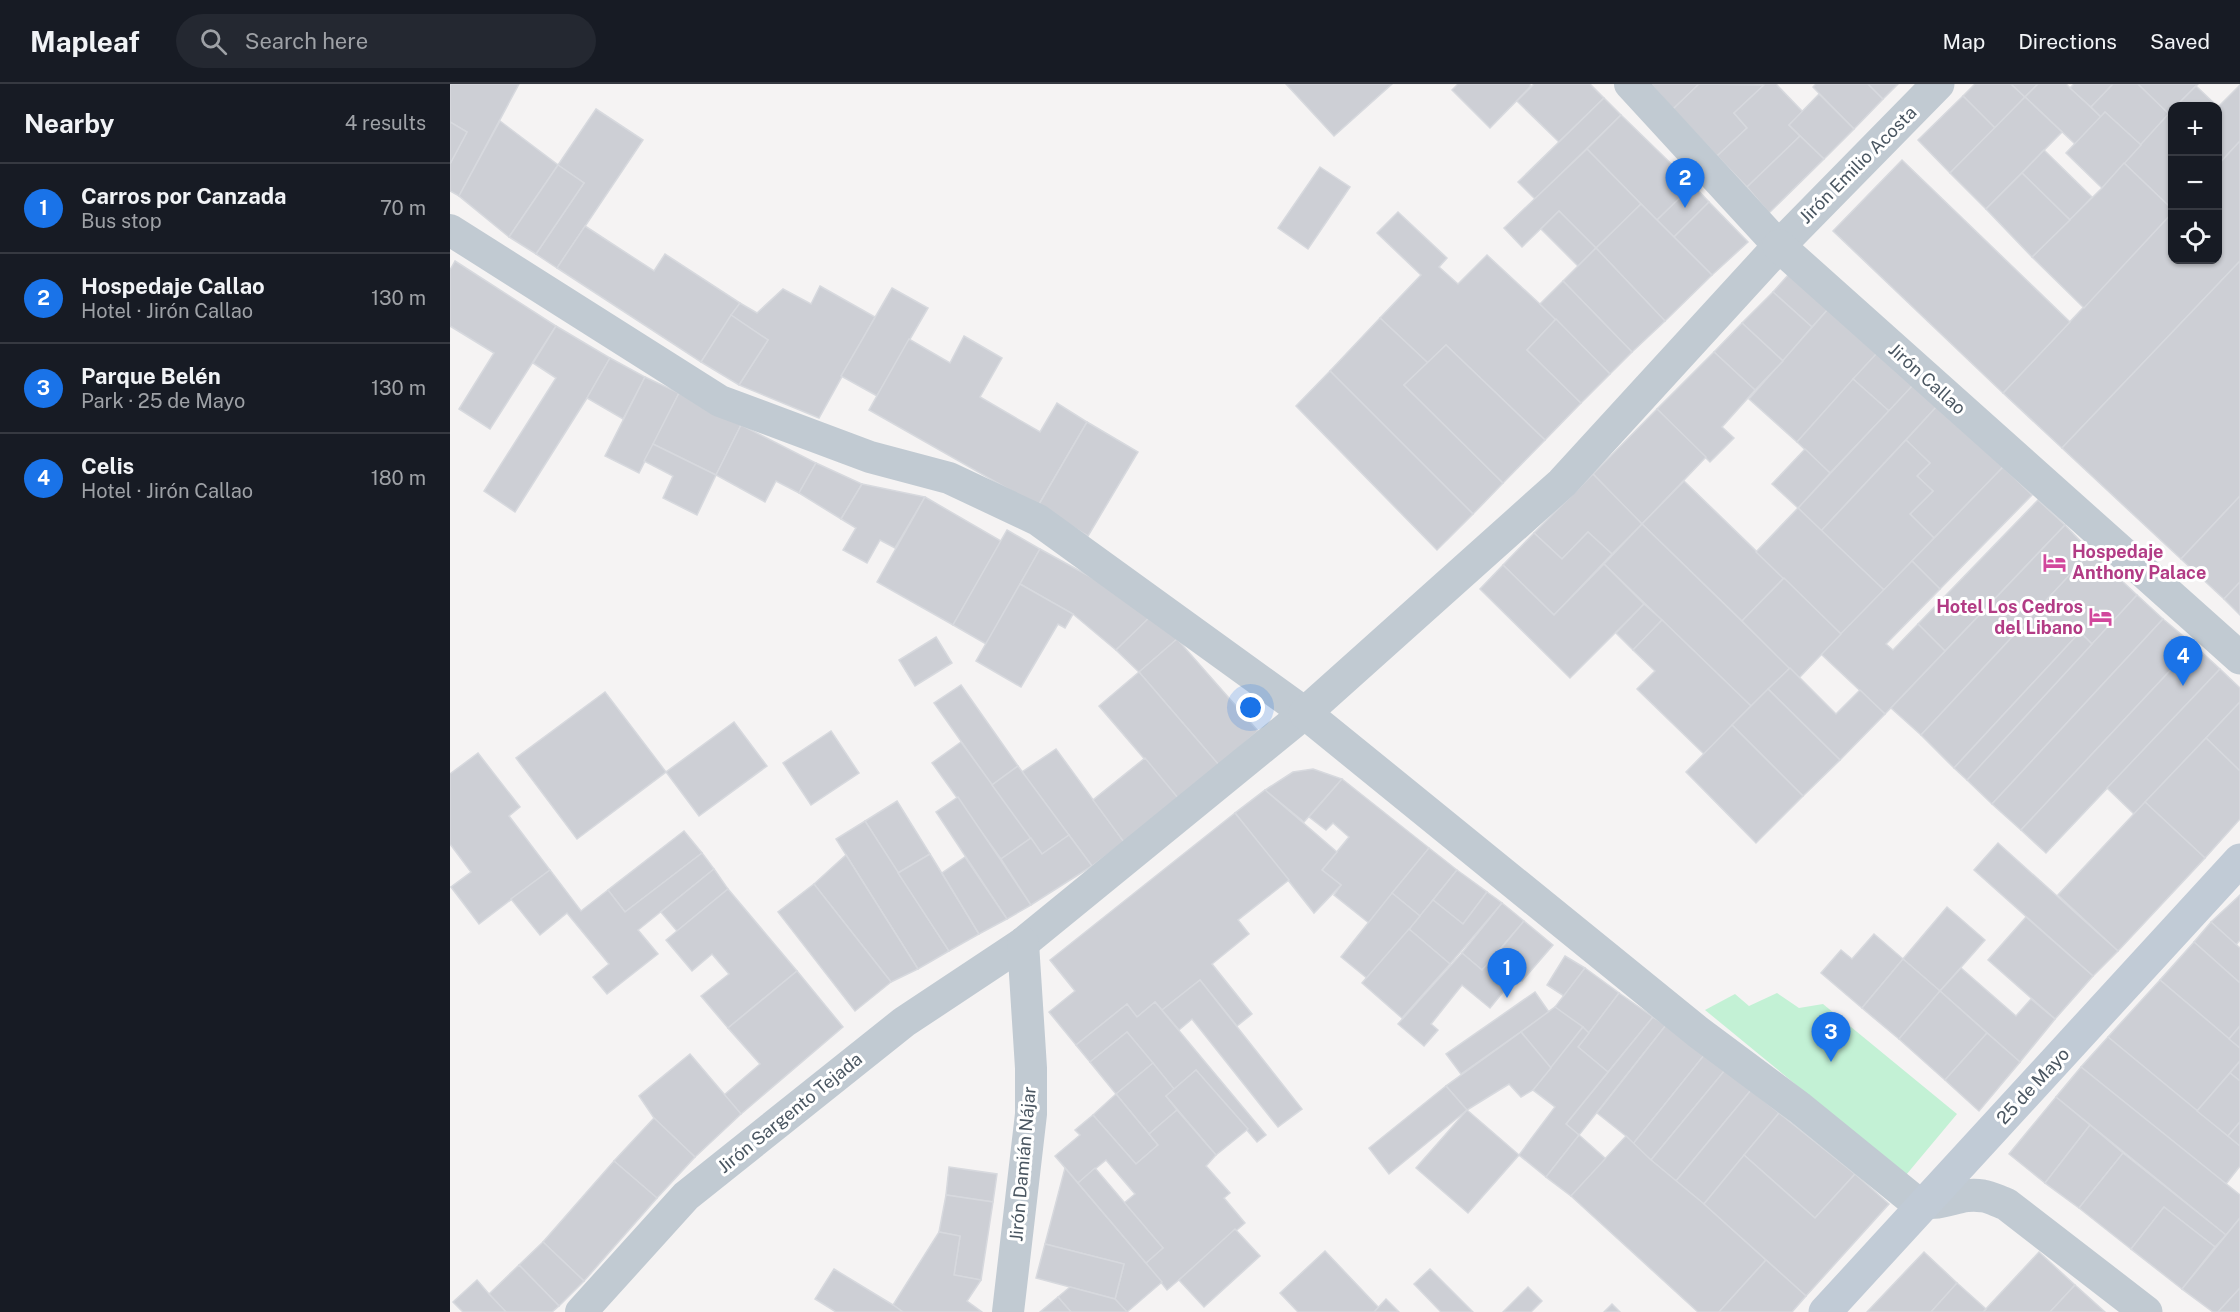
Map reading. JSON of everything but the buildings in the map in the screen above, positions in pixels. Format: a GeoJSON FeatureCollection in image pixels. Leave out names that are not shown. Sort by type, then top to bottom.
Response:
{"type":"FeatureCollection","features":[{"type":"Feature","properties":{"kind":"main road","name":"25 de Mayo"},"geometry":{"type":"LineString","coordinates":[[1825,1312],[2240,860]]}},
{"type":"Feature","properties":{"kind":"street","name":"Jirón Callao"},"geometry":{"type":"LineString","coordinates":[[1630,84],[1779,246],[2240,658]]}},
{"type":"Feature","properties":{"kind":"street","name":"Jirón Emilio Acosta"},"geometry":{"type":"LineString","coordinates":[[1305,713],[1562,483],[1779,246],[1938,84]]}},
{"type":"Feature","properties":{"kind":"street"},"geometry":{"type":"LineString","coordinates":[[450,230],[720,401],[870,457],[949,477],[1038,520],[1305,713],[1698,1032],[1800,1108],[1898,1189],[1912,1199],[1925,1204],[1938,1204],[1959,1197],[1983,1196],[2006,1204],[2146,1312]]}},
{"type":"Feature","properties":{"kind":"street","name":"Jirón Sargento Tejada"},"geometry":{"type":"LineString","coordinates":[[581,1312],[686,1196],[904,1022],[1023,943],[1305,713]]}},
{"type":"Feature","properties":{"kind":"street","name":"Jirón Damián Nájar"},"geometry":{"type":"LineString","coordinates":[[1008,1312],[1031,1114],[1031,1068],[1023,943]]}},
{"type":"Feature","properties":{"kind":"green space"},"geometry":{"type":"Polygon","coordinates":[[[1777,993],[1799,1008],[1823,1004],[1957,1114],[1906,1175],[1705,1010],[1735,994],[1749,1006],[1777,993]]]}},
{"type":"Feature","properties":{"kind":"place","name":"Hospedaje Callao"},"geometry":{"type":"Point","coordinates":[1685,208]}},
{"type":"Feature","properties":{"kind":"place","name":"Hospedaje Anthony Palace"},"geometry":{"type":"Point","coordinates":[2054,562]}},
{"type":"Feature","properties":{"kind":"place","name":"Hotel Los Cedros del Libano"},"geometry":{"type":"Point","coordinates":[2101,617]}},
{"type":"Feature","properties":{"kind":"place","name":"Celis"},"geometry":{"type":"Point","coordinates":[2183,686]}},
{"type":"Feature","properties":{"kind":"place","name":"Carros por Canzada"},"geometry":{"type":"Point","coordinates":[1507,998]}},
{"type":"Feature","properties":{"kind":"place","name":"Parque Belén"},"geometry":{"type":"Point","coordinates":[1831,1062]}}]}
